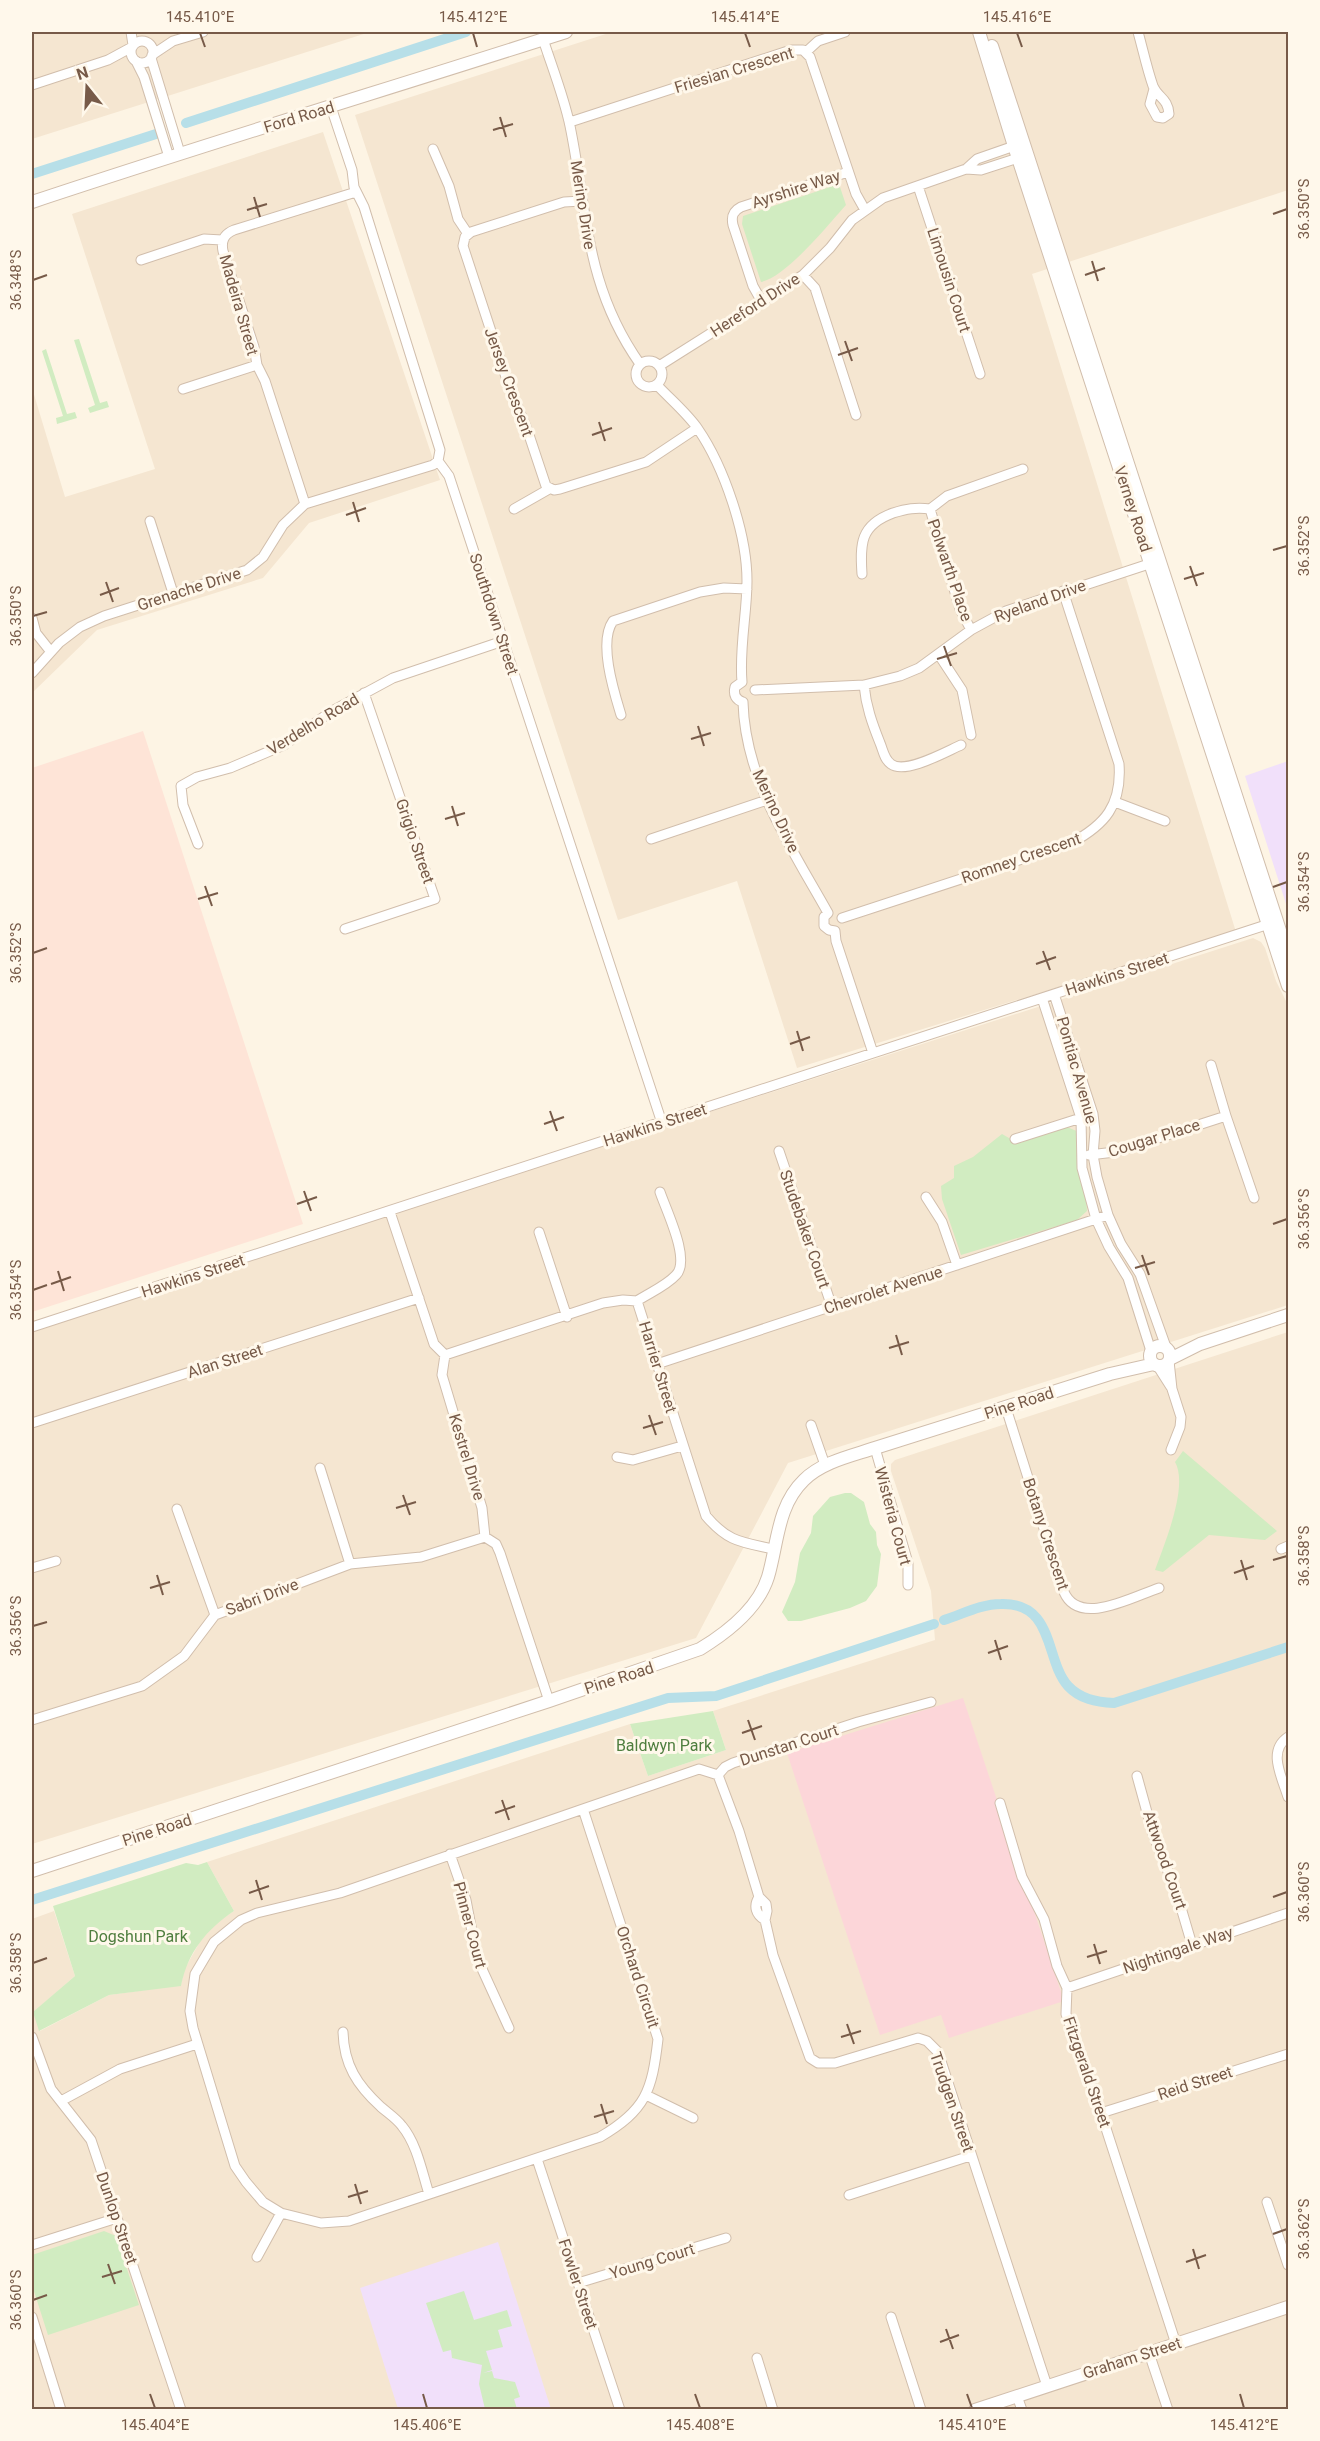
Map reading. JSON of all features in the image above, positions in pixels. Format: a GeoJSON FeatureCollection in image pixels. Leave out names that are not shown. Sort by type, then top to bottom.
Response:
{"type":"FeatureCollection","features":[{"type":"Feature","properties":{"kind":"street"},"geometry":{"type":"LineString","coordinates":[[131,32],[133,46],[131,54],[144,77],[175,155]]}},
{"type":"Feature","properties":{"kind":"street"},"geometry":{"type":"LineString","coordinates":[[139,32],[151,46],[151,56],[175,155]]}},
{"type":"Feature","properties":{"kind":"street"},"geometry":{"type":"LineString","coordinates":[[32,85],[108,60],[145,41],[173,41],[203,32]]}},
{"type":"Feature","properties":{"kind":"street","name":"Ford Road"},"geometry":{"type":"LineString","coordinates":[[32,202],[566,32]]}},
{"type":"Feature","properties":{"kind":"street"},"geometry":{"type":"LineString","coordinates":[[806,52],[818,41],[845,32]]}},
{"type":"Feature","properties":{"kind":"street","name":"Verney Road"},"geometry":{"type":"LineString","coordinates":[[980,32],[1273,923],[1288,986]]}},
{"type":"Feature","properties":{"kind":"street","name":"Verney Road"},"geometry":{"type":"LineString","coordinates":[[987,32],[1020,150]]}},
{"type":"Feature","properties":{"kind":"street"},"geometry":{"type":"LineString","coordinates":[[1138,32],[1154,89]]}},
{"type":"Feature","properties":{"kind":"street","name":"Merino Drive"},"geometry":{"type":"LineString","coordinates":[[543,39],[570,122],[591,255],[600,286],[620,331],[640,364]]}},
{"type":"Feature","properties":{"kind":"street"},"geometry":{"type":"LineString","coordinates":[[108,60],[142,62],[173,41]]}},
{"type":"Feature","properties":{"kind":"street","name":"Friesian Crescent"},"geometry":{"type":"LineString","coordinates":[[570,122],[791,50],[806,52],[810,57],[856,195],[865,210]]}},
{"type":"Feature","properties":{"kind":"street","name":"Southdown Street"},"geometry":{"type":"LineString","coordinates":[[331,107],[352,170],[356,192],[364,207],[440,450],[438,461],[448,476],[662,1123]]}},
{"type":"Feature","properties":{"kind":"street"},"geometry":{"type":"LineString","coordinates":[[433,149],[449,186],[458,219],[468,234],[564,202],[582,201]]}},
{"type":"Feature","properties":{"kind":"street","name":"Hereford Drive"},"geometry":{"type":"LineString","coordinates":[[659,366],[803,275],[830,248],[852,220],[884,198],[966,169],[981,170],[1020,150]]}},
{"type":"Feature","properties":{"kind":"street","name":"Ayrshire Way"},"geometry":{"type":"LineString","coordinates":[[762,302],[753,286],[733,225],[734,212],[741,207],[848,172]]}},
{"type":"Feature","properties":{"kind":"street","name":"Limousin Court"},"geometry":{"type":"LineString","coordinates":[[918,186],[980,374]]}},
{"type":"Feature","properties":{"kind":"street","name":"Madeira Street"},"geometry":{"type":"LineString","coordinates":[[305,504],[265,381],[256,365],[254,347],[223,251],[222,240],[226,234],[234,230],[356,192]]}},
{"type":"Feature","properties":{"kind":"street","name":"Jersey Crescent"},"geometry":{"type":"LineString","coordinates":[[468,234],[463,246],[480,302],[544,481],[549,489]]}},
{"type":"Feature","properties":{"kind":"street"},"geometry":{"type":"LineString","coordinates":[[141,260],[200,240],[222,240]]}},
{"type":"Feature","properties":{"kind":"street"},"geometry":{"type":"LineString","coordinates":[[803,275],[815,288],[856,415]]}},
{"type":"Feature","properties":{"kind":"street"},"geometry":{"type":"LineString","coordinates":[[652,361],[659,366],[662,374],[657,385],[644,387],[637,381],[635,372],[640,364],[652,361]]}},
{"type":"Feature","properties":{"kind":"street"},"geometry":{"type":"LineString","coordinates":[[183,388],[256,365]]}},
{"type":"Feature","properties":{"kind":"street"},"geometry":{"type":"LineString","coordinates":[[657,385],[697,428],[716,462],[736,515],[743,546],[747,589],[741,660],[742,682]]}},
{"type":"Feature","properties":{"kind":"street"},"geometry":{"type":"LineString","coordinates":[[514,509],[549,489],[560,489],[646,462],[697,428]]}},
{"type":"Feature","properties":{"kind":"street","name":"Grenache Drive"},"geometry":{"type":"LineString","coordinates":[[32,673],[51,652],[80,627],[104,616],[247,570],[270,549],[283,525],[305,504],[433,465],[438,461]]}},
{"type":"Feature","properties":{"kind":"street","name":"Polwarth Place"},"geometry":{"type":"LineString","coordinates":[[862,574],[860,552],[867,529],[873,523],[915,507],[930,509],[947,496],[1023,469]]}},
{"type":"Feature","properties":{"kind":"street","name":"Polwarth Place"},"geometry":{"type":"LineString","coordinates":[[930,509],[960,609],[971,630]]}},
{"type":"Feature","properties":{"kind":"street"},"geometry":{"type":"LineString","coordinates":[[150,520],[173,593]]}},
{"type":"Feature","properties":{"kind":"street","name":"Ryeland Drive"},"geometry":{"type":"LineString","coordinates":[[755,690],[864,685],[900,676],[919,668],[971,630],[1006,611],[1156,562]]}},
{"type":"Feature","properties":{"kind":"street"},"geometry":{"type":"LineString","coordinates":[[621,715],[610,678],[608,634],[613,621],[700,592],[724,588],[747,589]]}},
{"type":"Feature","properties":{"kind":"street","name":"Romney Crescent"},"geometry":{"type":"LineString","coordinates":[[842,918],[1071,843],[1091,833],[1106,818],[1115,802],[1120,778],[1118,758],[1063,591]]}},
{"type":"Feature","properties":{"kind":"street"},"geometry":{"type":"LineString","coordinates":[[32,618],[36,633],[51,652]]}},
{"type":"Feature","properties":{"kind":"street","name":"Verdelho Road"},"geometry":{"type":"LineString","coordinates":[[198,844],[183,805],[182,786],[198,777],[230,768],[284,745],[332,711],[393,678],[503,641]]}},
{"type":"Feature","properties":{"kind":"street"},"geometry":{"type":"LineString","coordinates":[[939,655],[962,690],[971,735]]}},
{"type":"Feature","properties":{"kind":"street"},"geometry":{"type":"LineString","coordinates":[[742,682],[752,684],[755,690],[752,699],[743,702],[734,694],[735,687],[742,682]]}},
{"type":"Feature","properties":{"kind":"street"},"geometry":{"type":"LineString","coordinates":[[864,685],[872,725],[885,757],[891,764],[900,767],[913,765],[961,745]]}},
{"type":"Feature","properties":{"kind":"street","name":"Grigio Street"},"geometry":{"type":"LineString","coordinates":[[345,928],[435,899],[364,693]]}},
{"type":"Feature","properties":{"kind":"street","name":"Merino Drive"},"geometry":{"type":"LineString","coordinates":[[743,702],[748,746],[767,800],[828,913]]}},
{"type":"Feature","properties":{"kind":"street"},"geometry":{"type":"LineString","coordinates":[[651,839],[767,800]]}},
{"type":"Feature","properties":{"kind":"street"},"geometry":{"type":"LineString","coordinates":[[1115,802],[1165,821]]}},
{"type":"Feature","properties":{"kind":"street"},"geometry":{"type":"LineString","coordinates":[[828,913],[838,913],[842,918],[840,928],[835,931],[824,926],[824,917],[828,913]]}},
{"type":"Feature","properties":{"kind":"street","name":"Verney Road"},"geometry":{"type":"LineString","coordinates":[[1273,923],[1288,955]]}},
{"type":"Feature","properties":{"kind":"street","name":"Hawkins Street"},"geometry":{"type":"LineString","coordinates":[[32,1327],[1273,923]]}},
{"type":"Feature","properties":{"kind":"street"},"geometry":{"type":"LineString","coordinates":[[835,931],[836,941],[873,1053]]}},
{"type":"Feature","properties":{"kind":"street","name":"Pontiac Avenue"},"geometry":{"type":"LineString","coordinates":[[1054,994],[1092,1114],[1097,1177],[1108,1215],[1121,1244],[1140,1274],[1160,1356]]}},
{"type":"Feature","properties":{"kind":"street","name":"Pontiac Avenue"},"geometry":{"type":"LineString","coordinates":[[1042,998],[1081,1118],[1083,1176],[1096,1219],[1109,1247],[1128,1278],[1160,1356]]}},
{"type":"Feature","properties":{"kind":"street"},"geometry":{"type":"LineString","coordinates":[[1211,1065],[1254,1198]]}},
{"type":"Feature","properties":{"kind":"street"},"geometry":{"type":"LineString","coordinates":[[1015,1139],[1092,1114]]}},
{"type":"Feature","properties":{"kind":"street","name":"Cougar Place"},"geometry":{"type":"LineString","coordinates":[[1081,1155],[1115,1152],[1227,1116]]}},
{"type":"Feature","properties":{"kind":"street","name":"Studebaker Court"},"geometry":{"type":"LineString","coordinates":[[779,1151],[831,1307]]}},
{"type":"Feature","properties":{"kind":"street"},"geometry":{"type":"LineString","coordinates":[[637,1301],[675,1277],[681,1270],[682,1257],[660,1192]]}},
{"type":"Feature","properties":{"kind":"street"},"geometry":{"type":"LineString","coordinates":[[926,1197],[942,1222],[957,1265]]}},
{"type":"Feature","properties":{"kind":"street"},"geometry":{"type":"LineString","coordinates":[[390,1212],[434,1344],[445,1355]]}},
{"type":"Feature","properties":{"kind":"street","name":"Chevrolet Avenue"},"geometry":{"type":"LineString","coordinates":[[657,1364],[1108,1215]]}},
{"type":"Feature","properties":{"kind":"street"},"geometry":{"type":"LineString","coordinates":[[539,1232],[567,1317]]}},
{"type":"Feature","properties":{"kind":"street","name":"Alan Street"},"geometry":{"type":"LineString","coordinates":[[32,1424],[418,1298]]}},
{"type":"Feature","properties":{"kind":"street","name":"Harrier Street"},"geometry":{"type":"LineString","coordinates":[[445,1355],[603,1304],[623,1299],[637,1301],[706,1516],[717,1529],[732,1540],[773,1549]]}},
{"type":"Feature","properties":{"kind":"street","name":"Pine Road"},"geometry":{"type":"LineString","coordinates":[[32,1871],[679,1658],[723,1635],[740,1621],[768,1578],[779,1522],[796,1489],[804,1479],[825,1466],[874,1448],[1006,1408],[1288,1315]]}},
{"type":"Feature","properties":{"kind":"street","name":"Kestrel Drive"},"geometry":{"type":"LineString","coordinates":[[445,1355],[442,1375],[482,1508],[485,1537]]}},
{"type":"Feature","properties":{"kind":"street"},"geometry":{"type":"LineString","coordinates":[[1160,1356],[1181,1418],[1171,1450]]}},
{"type":"Feature","properties":{"kind":"street","name":"Botany Crescent"},"geometry":{"type":"LineString","coordinates":[[1006,1408],[1065,1592],[1071,1604],[1079,1609],[1094,1610],[1159,1588]]}},
{"type":"Feature","properties":{"kind":"street"},"geometry":{"type":"LineString","coordinates":[[811,1425],[825,1466]]}},
{"type":"Feature","properties":{"kind":"street"},"geometry":{"type":"LineString","coordinates":[[617,1456],[633,1460],[682,1446]]}},
{"type":"Feature","properties":{"kind":"street","name":"Wisteria Court"},"geometry":{"type":"LineString","coordinates":[[874,1448],[908,1563],[908,1585]]}},
{"type":"Feature","properties":{"kind":"street"},"geometry":{"type":"LineString","coordinates":[[320,1468],[350,1564]]}},
{"type":"Feature","properties":{"kind":"street"},"geometry":{"type":"LineString","coordinates":[[177,1509],[214,1615]]}},
{"type":"Feature","properties":{"kind":"street"},"geometry":{"type":"LineString","coordinates":[[485,1537],[496,1544],[500,1553],[549,1701]]}},
{"type":"Feature","properties":{"kind":"street","name":"Sabri Drive"},"geometry":{"type":"LineString","coordinates":[[32,1720],[142,1686],[184,1656],[214,1615],[350,1564],[421,1557],[485,1537]]}},
{"type":"Feature","properties":{"kind":"street"},"geometry":{"type":"LineString","coordinates":[[32,1568],[56,1561]]}},
{"type":"Feature","properties":{"kind":"street","name":"Dunstan Court"},"geometry":{"type":"LineString","coordinates":[[718,1775],[725,1767],[733,1763],[858,1722],[931,1702]]}},
{"type":"Feature","properties":{"kind":"street"},"geometry":{"type":"LineString","coordinates":[[1288,1737],[1279,1746],[1276,1755],[1288,1797]]}},
{"type":"Feature","properties":{"kind":"street"},"geometry":{"type":"LineString","coordinates":[[583,1809],[699,1769],[718,1775]]}},
{"type":"Feature","properties":{"kind":"street","name":"Trudgen Street"},"geometry":{"type":"LineString","coordinates":[[718,1775],[739,1831],[759,1897],[756,1907],[759,1917],[765,1920],[773,1955],[810,2058],[827,2064],[918,2038],[927,2041],[938,2052],[970,2156],[1047,2386]]}},
{"type":"Feature","properties":{"kind":"street","name":"Attwood Court"},"geometry":{"type":"LineString","coordinates":[[1137,1776],[1153,1834],[1177,1894],[1192,1945]]}},
{"type":"Feature","properties":{"kind":"street","name":"Fitzgerald Street"},"geometry":{"type":"LineString","coordinates":[[1000,1803],[1023,1877],[1044,1919],[1057,1966],[1067,1988],[1066,2014],[1101,2113],[1176,2344]]}},
{"type":"Feature","properties":{"kind":"street","name":"Orchard Circuit"},"geometry":{"type":"LineString","coordinates":[[583,1809],[658,2039],[652,2078],[646,2095],[632,2116],[610,2131],[537,2159],[349,2221],[321,2223],[281,2213],[263,2202],[235,2166],[197,2044],[190,2011],[195,1974],[214,1942],[228,1929],[257,1913],[340,1893],[583,1809]]}},
{"type":"Feature","properties":{"kind":"street","name":"Pinner Court"},"geometry":{"type":"LineString","coordinates":[[450,1854],[466,1900],[477,1958],[509,2028]]}},
{"type":"Feature","properties":{"kind":"street","name":"Nightingale Way"},"geometry":{"type":"LineString","coordinates":[[1067,1988],[1288,1914]]}},
{"type":"Feature","properties":{"kind":"street"},"geometry":{"type":"LineString","coordinates":[[343,2032],[343,2049],[354,2078],[370,2097],[402,2125],[413,2143],[429,2194]]}},
{"type":"Feature","properties":{"kind":"street","name":"Dunlop Street"},"geometry":{"type":"LineString","coordinates":[[32,2037],[51,2089],[91,2140],[181,2409]]}},
{"type":"Feature","properties":{"kind":"street"},"geometry":{"type":"LineString","coordinates":[[61,2101],[120,2068],[197,2044]]}},
{"type":"Feature","properties":{"kind":"street","name":"Reid Street"},"geometry":{"type":"LineString","coordinates":[[1101,2113],[1288,2054]]}},
{"type":"Feature","properties":{"kind":"street"},"geometry":{"type":"LineString","coordinates":[[646,2095],[693,2118]]}},
{"type":"Feature","properties":{"kind":"street"},"geometry":{"type":"LineString","coordinates":[[849,2195],[970,2156]]}},
{"type":"Feature","properties":{"kind":"street","name":"Fowler Street"},"geometry":{"type":"LineString","coordinates":[[537,2159],[620,2409]]}},
{"type":"Feature","properties":{"kind":"street"},"geometry":{"type":"LineString","coordinates":[[1267,2202],[1288,2265]]}},
{"type":"Feature","properties":{"kind":"street"},"geometry":{"type":"LineString","coordinates":[[257,2257],[281,2213]]}},
{"type":"Feature","properties":{"kind":"street"},"geometry":{"type":"LineString","coordinates":[[32,2245],[117,2218]]}},
{"type":"Feature","properties":{"kind":"street","name":"Young Court"},"geometry":{"type":"LineString","coordinates":[[578,2283],[726,2238]]}},
{"type":"Feature","properties":{"kind":"street","name":"Graham Street"},"geometry":{"type":"LineString","coordinates":[[975,2409],[1288,2307]]}},
{"type":"Feature","properties":{"kind":"street"},"geometry":{"type":"LineString","coordinates":[[32,2317],[61,2409]]}},
{"type":"Feature","properties":{"kind":"street"},"geometry":{"type":"LineString","coordinates":[[891,2317],[921,2409]]}},
{"type":"Feature","properties":{"kind":"street"},"geometry":{"type":"LineString","coordinates":[[1149,2353],[1168,2409]]}},
{"type":"Feature","properties":{"kind":"street"},"geometry":{"type":"LineString","coordinates":[[757,2358],[773,2409]]}},
{"type":"Feature","properties":{"kind":"street"},"geometry":{"type":"LineString","coordinates":[[1017,2396],[1022,2409]]}},
{"type":"Feature","properties":{"kind":"shaded area"},"geometry":{"type":"Polygon","coordinates":[[[32,32],[370,32],[32,139],[32,32]]]}},
{"type":"Feature","properties":{"kind":"shaded area"},"geometry":{"type":"Polygon","coordinates":[[[612,32],[1288,32],[1288,190],[1032,274],[1236,932],[797,1068],[737,881],[618,920],[355,115],[612,32]]]}},
{"type":"Feature","properties":{"kind":"shaded area"},"geometry":{"type":"Polygon","coordinates":[[[323,132],[440,480],[309,523],[263,578],[97,630],[32,693],[32,388],[65,497],[155,469],[72,214],[323,132]]]}},
{"type":"Feature","properties":{"kind":"shaded area"},"geometry":{"type":"Polygon","coordinates":[[[143,731],[303,1224],[32,1312],[32,768],[143,731]]]}},
{"type":"Feature","properties":{"kind":"shaded area"},"geometry":{"type":"Polygon","coordinates":[[[1288,761],[1288,910],[1245,776],[1288,761]]]}},
{"type":"Feature","properties":{"kind":"shaded area"},"geometry":{"type":"Polygon","coordinates":[[[1253,938],[1261,942],[1265,948],[1276,981],[1288,1005],[1288,1305],[788,1463],[696,1638],[32,1844],[32,1329],[1253,938]]]}},
{"type":"Feature","properties":{"kind":"shaded area"},"geometry":{"type":"Polygon","coordinates":[[[1288,1332],[1288,2409],[32,2409],[32,1919],[54,1911],[75,1976],[34,2012],[40,2031],[109,1995],[181,1985],[184,1970],[202,1938],[216,1923],[234,1911],[207,1862],[630,1724],[648,1776],[726,1750],[713,1711],[935,1640],[931,1591],[891,1471],[891,1464],[895,1460],[1288,1332]]]}},
{"type":"Feature","properties":{"kind":"shaded area"},"geometry":{"type":"Polygon","coordinates":[[[963,1698],[1064,2001],[949,2038],[941,2015],[880,2035],[787,1753],[963,1698]]]}},
{"type":"Feature","properties":{"kind":"shaded area"},"geometry":{"type":"Polygon","coordinates":[[[498,2242],[551,2409],[398,2409],[360,2288],[498,2242]]]}},
{"type":"Feature","properties":{"kind":"green space"},"geometry":{"type":"Polygon","coordinates":[[[839,184],[846,205],[794,261],[771,278],[761,282],[742,224],[743,216],[839,184]]]}},
{"type":"Feature","properties":{"kind":"green space"},"geometry":{"type":"Polygon","coordinates":[[[79,339],[100,403],[107,401],[109,407],[90,413],[88,408],[95,405],[74,340],[79,339]]]}},
{"type":"Feature","properties":{"kind":"green space"},"geometry":{"type":"Polygon","coordinates":[[[46,349],[67,414],[75,412],[77,418],[57,424],[56,418],[63,416],[42,351],[46,349]]]}},
{"type":"Feature","properties":{"kind":"green space"},"geometry":{"type":"Polygon","coordinates":[[[1067,1127],[1079,1132],[1077,1167],[1086,1197],[1087,1211],[1077,1220],[961,1255],[942,1199],[941,1186],[954,1178],[954,1166],[973,1157],[1002,1134],[1016,1142],[1067,1127]]]}},
{"type":"Feature","properties":{"kind":"green space"},"geometry":{"type":"Polygon","coordinates":[[[1183,1451],[1277,1531],[1265,1540],[1209,1535],[1163,1572],[1155,1570],[1174,1516],[1179,1485],[1179,1473],[1175,1462],[1183,1451]]]}},
{"type":"Feature","properties":{"kind":"green space"},"geometry":{"type":"Polygon","coordinates":[[[851,1493],[864,1502],[870,1524],[876,1532],[877,1545],[881,1554],[877,1586],[866,1601],[850,1608],[801,1621],[788,1621],[782,1612],[795,1582],[800,1553],[811,1533],[813,1516],[830,1497],[851,1493]]]}},
{"type":"Feature","properties":{"kind":"green space","name":"Baldwyn Park"},"geometry":{"type":"Polygon","coordinates":[[[713,1711],[726,1750],[648,1776],[630,1724],[713,1711]]]}},
{"type":"Feature","properties":{"kind":"green space","name":"Dogshun Park"},"geometry":{"type":"Polygon","coordinates":[[[207,1862],[234,1911],[207,1934],[193,1952],[181,1986],[109,1995],[39,2031],[33,2012],[75,1976],[53,1906],[186,1863],[198,1865],[207,1862]]]}},
{"type":"Feature","properties":{"kind":"green space"},"geometry":{"type":"Polygon","coordinates":[[[104,2231],[116,2236],[139,2305],[48,2335],[32,2285],[32,2255],[104,2231]]]}},
{"type":"Feature","properties":{"kind":"green space"},"geometry":{"type":"Polygon","coordinates":[[[464,2291],[474,2320],[507,2310],[512,2326],[498,2330],[503,2347],[486,2351],[492,2370],[483,2373],[492,2371],[494,2378],[515,2382],[520,2397],[514,2399],[517,2409],[485,2409],[479,2384],[482,2365],[452,2358],[451,2350],[443,2352],[426,2303],[464,2291]]]}},
{"type":"Feature","properties":{"kind":"waterway"},"geometry":{"type":"LineString","coordinates":[[186,123],[466,32]]}},
{"type":"Feature","properties":{"kind":"waterway"},"geometry":{"type":"LineString","coordinates":[[32,174],[156,134]]}},
{"type":"Feature","properties":{"kind":"waterway"},"geometry":{"type":"LineString","coordinates":[[944,1620],[986,1606],[1001,1604],[1018,1606],[1031,1612],[1040,1622],[1055,1662],[1068,1686],[1083,1697],[1107,1703],[1114,1703],[1288,1647]]}},
{"type":"Feature","properties":{"kind":"waterway"},"geometry":{"type":"LineString","coordinates":[[32,1900],[668,1698],[716,1696],[934,1624]]}}]}
